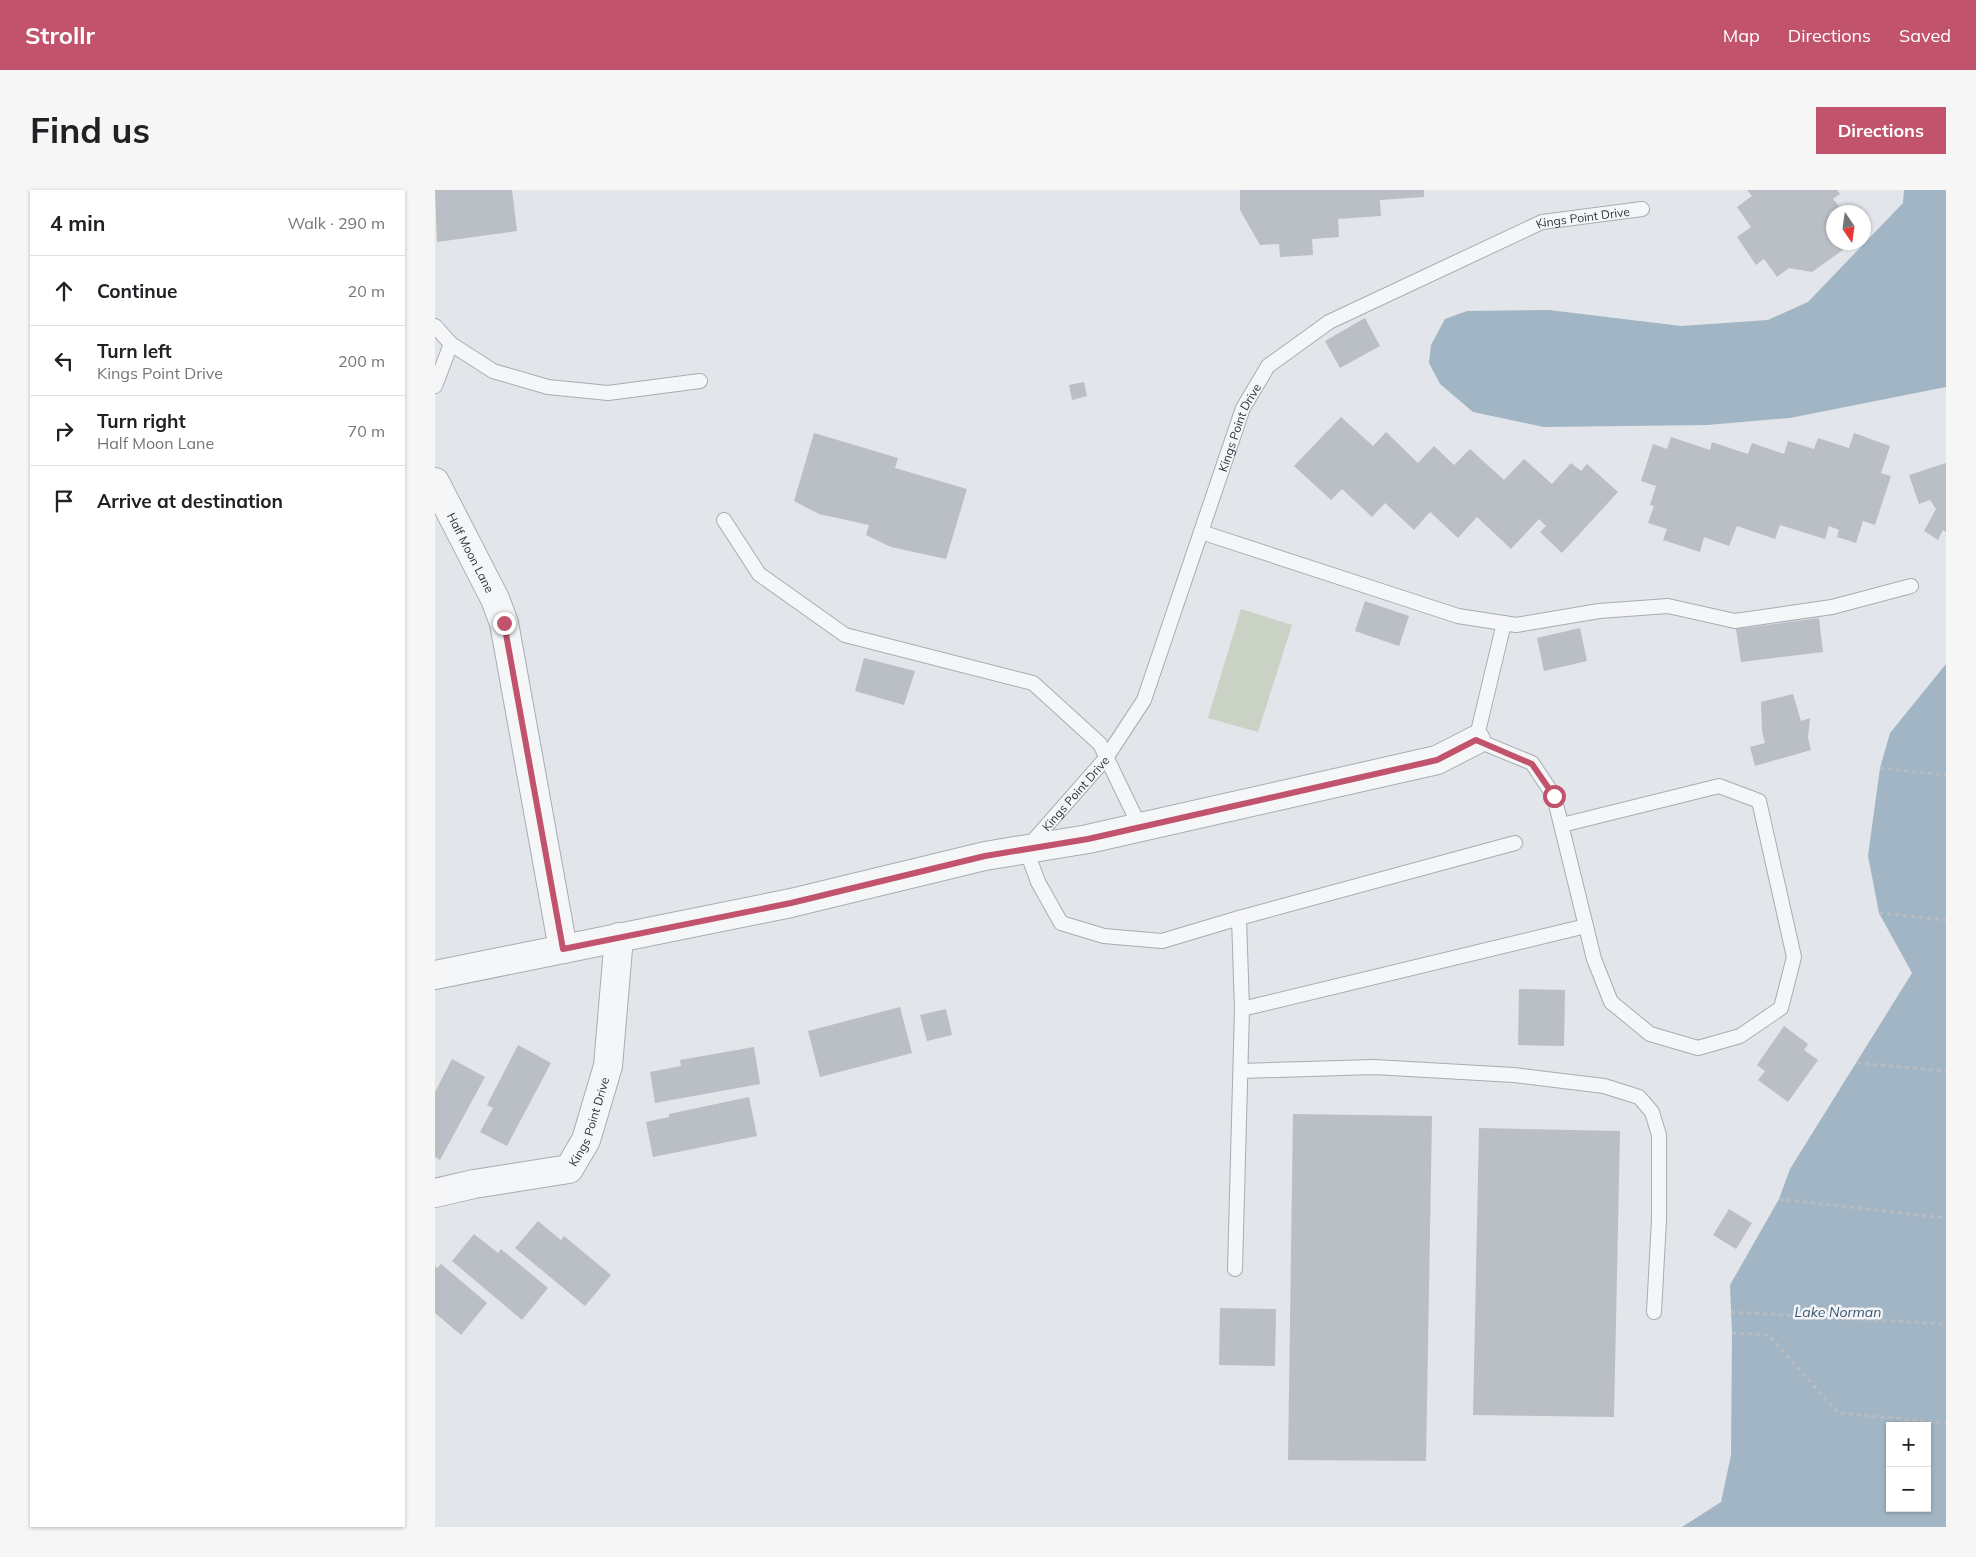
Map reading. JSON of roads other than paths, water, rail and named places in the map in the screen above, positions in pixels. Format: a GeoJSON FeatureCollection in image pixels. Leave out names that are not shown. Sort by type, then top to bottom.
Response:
{"type":"FeatureCollection","features":[{"type":"Feature","properties":{"kind":"street","name":"Half Moon Lane"},"geometry":{"type":"LineString","coordinates":[[435,482],[495,599],[504,623],[563,949]]}},
{"type":"Feature","properties":{"kind":"street","name":"Kings Point Drive"},"geometry":{"type":"LineString","coordinates":[[435,975],[791,903],[985,856],[1139,827],[1437,760],[1476,740]]}},
{"type":"Feature","properties":{"kind":"street","name":"Kings Point Drive"},"geometry":{"type":"LineString","coordinates":[[435,1193],[474,1184],[569,1169],[586,1140],[608,1066],[619,937]]}},
{"type":"Feature","properties":{"kind":"lane","name":"Kings Point Drive"},"geometry":{"type":"LineString","coordinates":[[1026,849],[1107,758],[1144,700],[1243,408],[1268,366],[1329,322],[1542,222],[1642,209]]}},
{"type":"Feature","properties":{"kind":"lane"},"geometry":{"type":"LineString","coordinates":[[435,326],[451,344],[493,371],[548,387],[607,393],[699,381]]}},
{"type":"Feature","properties":{"kind":"lane"},"geometry":{"type":"LineString","coordinates":[[435,386],[451,344]]}},
{"type":"Feature","properties":{"kind":"lane"},"geometry":{"type":"LineString","coordinates":[[724,520],[759,574],[845,635],[1033,683],[1100,744],[1139,827]]}},
{"type":"Feature","properties":{"kind":"lane"},"geometry":{"type":"LineString","coordinates":[[1201,532],[1458,616],[1516,625],[1599,611],[1668,606],[1735,621],[1832,607],[1911,586]]}},
{"type":"Feature","properties":{"kind":"lane"},"geometry":{"type":"LineString","coordinates":[[1504,623],[1476,740],[1532,764],[1554,796],[1561,825],[1594,959],[1611,1002],[1650,1034],[1698,1048],[1740,1036],[1781,1008],[1794,956],[1759,801],[1719,786],[1561,825]]}},
{"type":"Feature","properties":{"kind":"lane"},"geometry":{"type":"LineString","coordinates":[[1026,849],[1038,882],[1061,923],[1104,936],[1162,941],[1239,918],[1515,843]]}},
{"type":"Feature","properties":{"kind":"lane"},"geometry":{"type":"LineString","coordinates":[[1235,1268],[1242,1009],[1239,918]]}},
{"type":"Feature","properties":{"kind":"lane"},"geometry":{"type":"LineString","coordinates":[[1242,1009],[1586,926]]}},
{"type":"Feature","properties":{"kind":"lane"},"geometry":{"type":"LineString","coordinates":[[1241,1071],[1374,1067],[1515,1075],[1603,1086],[1639,1097],[1653,1112],[1659,1135],[1659,1220],[1654,1312]]}},
{"type":"Feature","properties":{"kind":"water"},"geometry":{"type":"Polygon","coordinates":[[[1904,190],[1946,190],[1946,387],[1790,418],[1707,425],[1544,427],[1473,412],[1440,384],[1429,363],[1431,345],[1445,319],[1467,311],[1549,310],[1681,326],[1768,320],[1808,302],[1858,250],[1871,250],[1871,236],[1903,203],[1904,190]]]}},
{"type":"Feature","properties":{"kind":"water","name":"Lake Norman"},"geometry":{"type":"Polygon","coordinates":[[[1946,664],[1946,1527],[1682,1527],[1721,1502],[1731,1455],[1732,1333],[1730,1285],[1779,1199],[1790,1169],[1912,973],[1879,913],[1868,856],[1880,768],[1890,733],[1946,664]]]}}]}
